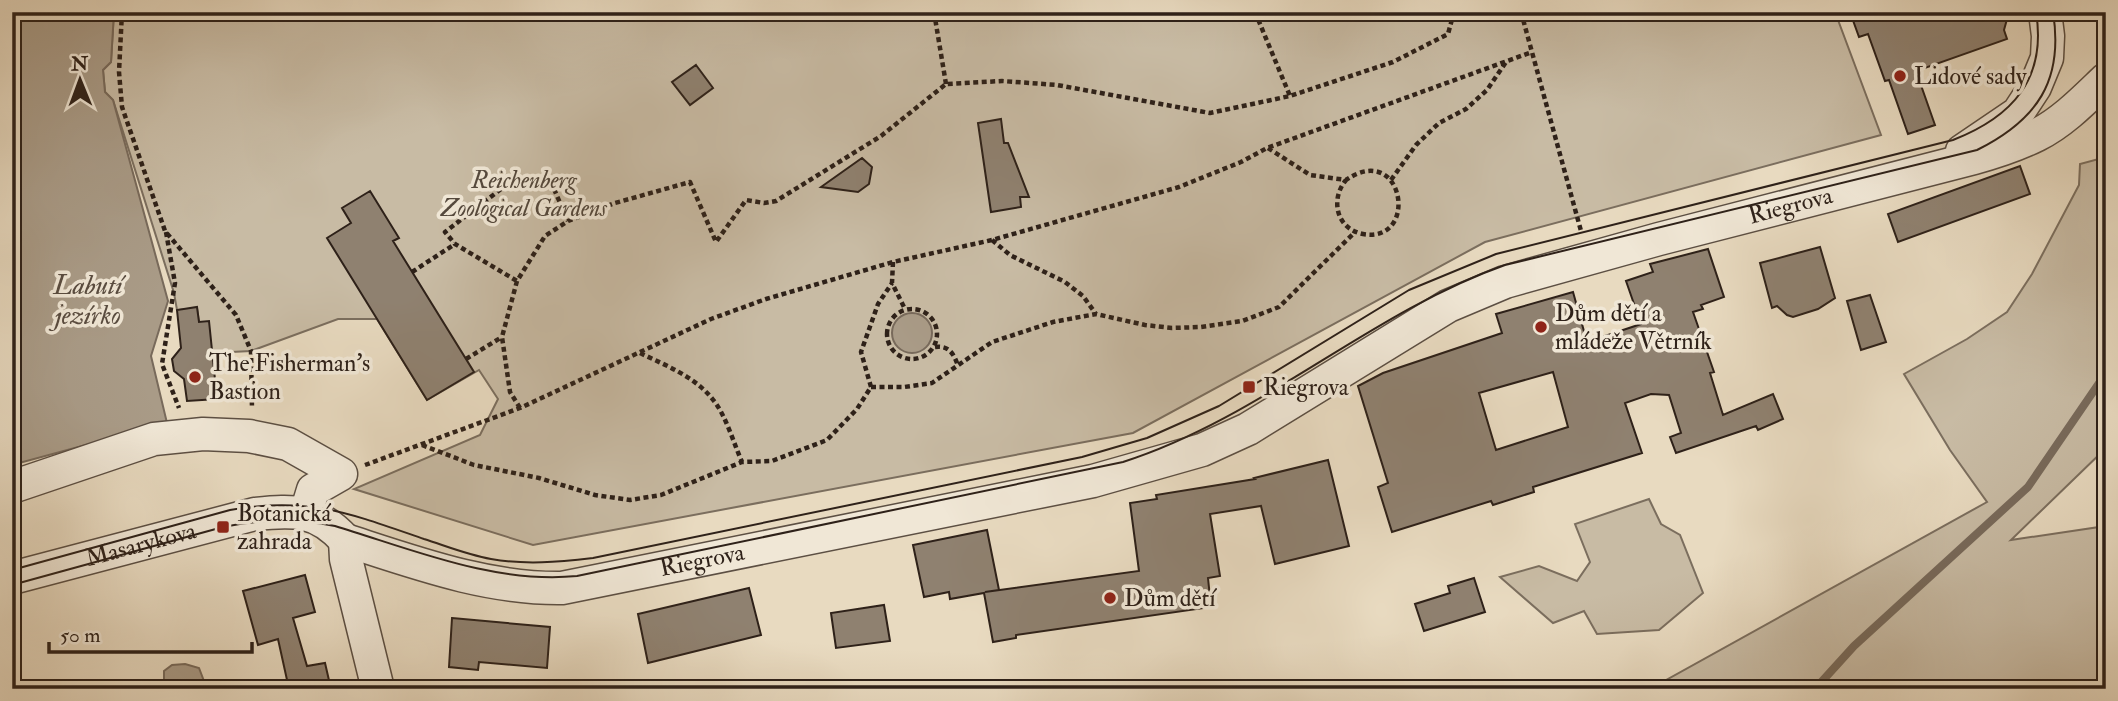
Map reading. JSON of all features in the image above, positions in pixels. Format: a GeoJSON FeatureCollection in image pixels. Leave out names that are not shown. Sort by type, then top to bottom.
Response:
{"type":"FeatureCollection","features":[{"type":"Feature","properties":{"kind":"street"},"geometry":{"type":"LineString","coordinates":[[1935,169],[2018,113],[2044,67],[2048,36],[2045,12]]}},
{"type":"Feature","properties":{"kind":"street","name":"Riegrova"},"geometry":{"type":"LineString","coordinates":[[345,540],[500,585],[562,588],[1093,481],[1202,450],[1248,429],[1448,306],[1505,282],[2013,146],[2040,134],[2075,108],[2106,79]]}},
{"type":"Feature","properties":{"kind":"street"},"geometry":{"type":"LineString","coordinates":[[12,487],[154,439],[203,433],[249,436],[288,444],[341,474]]}},
{"type":"Feature","properties":{"kind":"street"},"geometry":{"type":"LineString","coordinates":[[306,513],[313,490],[341,474]]}},
{"type":"Feature","properties":{"kind":"street","name":"Masarykova"},"geometry":{"type":"LineString","coordinates":[[12,578],[255,513],[306,513],[331,525],[345,540]]}},
{"type":"Feature","properties":{"kind":"street"},"geometry":{"type":"LineString","coordinates":[[345,540],[346,559],[378,689]]}},
{"type":"Feature","properties":{"kind":"path"},"geometry":{"type":"LineString","coordinates":[[122,12],[119,72],[122,107],[165,231],[175,283],[162,364],[174,390],[186,436]]}},
{"type":"Feature","properties":{"kind":"path"},"geometry":{"type":"LineString","coordinates":[[781,15],[789,12]]}},
{"type":"Feature","properties":{"kind":"path"},"geometry":{"type":"LineString","coordinates":[[934,12],[946,84]]}},
{"type":"Feature","properties":{"kind":"path"},"geometry":{"type":"LineString","coordinates":[[1255,12],[1290,96]]}},
{"type":"Feature","properties":{"kind":"path"},"geometry":{"type":"LineString","coordinates":[[520,408],[510,393],[502,337],[517,281],[545,236],[568,220],[690,182],[716,242],[746,200],[764,203],[776,201],[881,135],[946,84],[1002,80],[1057,85],[1210,113],[1290,96],[1393,62],[1448,34],[1454,12]]}},
{"type":"Feature","properties":{"kind":"path"},"geometry":{"type":"LineString","coordinates":[[1521,12],[1589,259]]}},
{"type":"Feature","properties":{"kind":"path"},"geometry":{"type":"LineString","coordinates":[[341,474],[520,408],[710,319],[766,299],[893,262],[992,240],[1179,187],[1241,162],[1267,148],[1532,52]]}},
{"type":"Feature","properties":{"kind":"path"},"geometry":{"type":"LineString","coordinates":[[1391,180],[1416,145],[1439,123],[1466,109],[1487,90],[1507,61]]}},
{"type":"Feature","properties":{"kind":"path"},"geometry":{"type":"LineString","coordinates":[[1267,148],[1310,175],[1346,180]]}},
{"type":"Feature","properties":{"kind":"path"},"geometry":{"type":"LineString","coordinates":[[1368,171],[1380,173],[1391,180],[1399,197],[1397,216],[1384,230],[1375,234],[1355,232],[1342,221],[1336,204],[1337,195],[1346,180],[1356,173],[1368,171]]}},
{"type":"Feature","properties":{"kind":"path"},"geometry":{"type":"LineString","coordinates":[[501,189],[445,232],[455,244],[517,281]]}},
{"type":"Feature","properties":{"kind":"path"},"geometry":{"type":"LineString","coordinates":[[554,189],[568,220]]}},
{"type":"Feature","properties":{"kind":"path"},"geometry":{"type":"LineString","coordinates":[[165,231],[236,315],[251,351],[253,390],[249,436]]}},
{"type":"Feature","properties":{"kind":"path"},"geometry":{"type":"LineString","coordinates":[[871,387],[904,387],[932,383],[992,342],[1053,322],[1096,314],[1172,328],[1242,321],[1279,307],[1355,232]]}},
{"type":"Feature","properties":{"kind":"path"},"geometry":{"type":"LineString","coordinates":[[992,240],[1010,255],[1065,282],[1083,296],[1096,314]]}},
{"type":"Feature","properties":{"kind":"path"},"geometry":{"type":"LineString","coordinates":[[412,272],[455,244]]}},
{"type":"Feature","properties":{"kind":"path"},"geometry":{"type":"LineString","coordinates":[[893,262],[892,283],[905,309]]}},
{"type":"Feature","properties":{"kind":"path"},"geometry":{"type":"LineString","coordinates":[[421,445],[474,465],[539,478],[595,495],[630,500],[661,495],[742,462],[772,461],[827,440],[857,408],[871,387],[861,352],[878,304],[892,283]]}},
{"type":"Feature","properties":{"kind":"path"},"geometry":{"type":"LineString","coordinates":[[934,347],[937,331],[931,316],[921,310],[905,309],[896,314],[888,326],[888,341],[892,349],[904,358],[923,357],[934,347],[942,346],[953,353],[958,366]]}},
{"type":"Feature","properties":{"kind":"path"},"geometry":{"type":"LineString","coordinates":[[466,359],[502,337]]}},
{"type":"Feature","properties":{"kind":"path"},"geometry":{"type":"LineString","coordinates":[[640,353],[677,370],[716,402],[742,462]]}},
{"type":"Feature","properties":{"kind":"green space","name":"Reichenberg Zoological Gardens"},"geometry":{"type":"Polygon","coordinates":[[[114,12],[1835,12],[1881,135],[1485,242],[1133,433],[533,545],[354,489],[480,435],[498,399],[479,370],[427,400],[377,319],[338,319],[251,351],[212,353],[199,322],[197,308],[177,310],[113,100],[105,92],[103,70],[111,62],[114,12]]]}},
{"type":"Feature","properties":{"kind":"green space"},"geometry":{"type":"Polygon","coordinates":[[[2106,157],[2106,448],[2011,540],[2106,526],[2106,689],[1650,689],[1987,502],[1950,450],[1904,374],[1967,339],[2007,312],[2032,274],[2079,185],[2080,164],[2106,157]]]}},
{"type":"Feature","properties":{"kind":"green space"},"geometry":{"type":"Polygon","coordinates":[[[1649,499],[1661,524],[1680,535],[1703,593],[1659,630],[1597,634],[1584,611],[1553,623],[1500,577],[1539,566],[1577,581],[1590,562],[1575,524],[1649,499]]]}},
{"type":"Feature","properties":{"kind":"water","name":"Labutí jezírko"},"geometry":{"type":"Polygon","coordinates":[[[12,12],[114,12],[111,62],[103,70],[105,92],[113,100],[168,301],[151,356],[167,423],[12,465],[12,12]]]}},
{"type":"Feature","properties":{"kind":"water"},"geometry":{"type":"Polygon","coordinates":[[[912,313],[920,314],[926,319],[931,325],[931,341],[926,347],[920,352],[912,353],[904,352],[898,347],[893,341],[892,333],[893,325],[898,319],[904,314],[912,313]]]}},
{"type":"Feature","properties":{"kind":"water"},"geometry":{"type":"Polygon","coordinates":[[[185,664],[199,668],[207,689],[164,689],[164,671],[172,665],[185,664]]]}},
{"type":"Feature","properties":{"kind":"building","name":"Lidové sady"},"geometry":{"type":"Polygon","coordinates":[[[1850,12],[2009,12],[2004,30],[2007,39],[1916,71],[1935,125],[1908,134],[1889,80],[1885,81],[1868,34],[1859,37],[1850,12]]]}},
{"type":"Feature","properties":{"kind":"building"},"geometry":{"type":"Polygon","coordinates":[[[696,65],[713,88],[690,105],[672,82],[696,65]]]}},
{"type":"Feature","properties":{"kind":"building"},"geometry":{"type":"Polygon","coordinates":[[[1001,119],[1004,143],[1008,143],[1029,197],[1020,197],[1021,207],[991,212],[978,123],[1001,119]]]}},
{"type":"Feature","properties":{"kind":"building"},"geometry":{"type":"Polygon","coordinates":[[[862,158],[872,167],[869,184],[858,192],[821,187],[862,158]]]}},
{"type":"Feature","properties":{"kind":"building"},"geometry":{"type":"Polygon","coordinates":[[[2020,166],[2030,194],[1898,242],[1888,214],[2020,166]]]}},
{"type":"Feature","properties":{"kind":"building"},"geometry":{"type":"Polygon","coordinates":[[[370,191],[399,238],[393,241],[474,372],[427,400],[327,238],[351,223],[342,208],[370,191]]]}},
{"type":"Feature","properties":{"kind":"building"},"geometry":{"type":"Polygon","coordinates":[[[1820,247],[1835,298],[1818,309],[1793,317],[1777,306],[1772,308],[1760,263],[1820,247]]]}},
{"type":"Feature","properties":{"kind":"building"},"geometry":{"type":"Polygon","coordinates":[[[1708,249],[1724,297],[1701,305],[1703,309],[1693,312],[1714,372],[1710,373],[1723,415],[1773,394],[1783,419],[1758,430],[1756,426],[1676,453],[1670,437],[1681,433],[1669,395],[1651,394],[1625,403],[1642,453],[1533,487],[1534,492],[1493,505],[1491,501],[1392,532],[1378,487],[1388,483],[1358,386],[1383,373],[1502,333],[1496,314],[1573,292],[1587,342],[1641,324],[1626,281],[1653,272],[1650,264],[1708,249]],[[1553,372],[1479,393],[1496,450],[1568,427],[1553,372]]]}},
{"type":"Feature","properties":{"kind":"building"},"geometry":{"type":"Polygon","coordinates":[[[1870,295],[1886,342],[1861,350],[1847,301],[1870,295]]]}},
{"type":"Feature","properties":{"kind":"building"},"geometry":{"type":"Polygon","coordinates":[[[197,307],[199,322],[209,321],[217,399],[187,401],[184,379],[174,371],[172,359],[181,348],[177,310],[197,307]]]}},
{"type":"Feature","properties":{"kind":"building"},"geometry":{"type":"Polygon","coordinates":[[[1328,460],[1349,546],[1275,564],[1261,506],[1210,514],[1220,576],[1208,578],[1211,607],[1016,635],[1016,638],[993,642],[984,593],[950,599],[949,592],[924,597],[913,545],[987,530],[999,590],[985,592],[1139,571],[1130,503],[1157,499],[1156,495],[1255,479],[1328,460]]]}},
{"type":"Feature","properties":{"kind":"building"},"geometry":{"type":"Polygon","coordinates":[[[305,575],[315,612],[293,618],[307,666],[325,663],[331,689],[289,689],[278,639],[258,645],[243,591],[305,575]]]}},
{"type":"Feature","properties":{"kind":"building"},"geometry":{"type":"Polygon","coordinates":[[[1474,578],[1485,612],[1424,631],[1415,604],[1450,593],[1448,586],[1474,578]]]}},
{"type":"Feature","properties":{"kind":"building"},"geometry":{"type":"Polygon","coordinates":[[[749,588],[761,635],[648,663],[638,614],[749,588]]]}},
{"type":"Feature","properties":{"kind":"building"},"geometry":{"type":"Polygon","coordinates":[[[884,605],[890,641],[836,648],[831,613],[884,605]]]}},
{"type":"Feature","properties":{"kind":"building"},"geometry":{"type":"Polygon","coordinates":[[[452,618],[550,627],[547,668],[479,662],[478,670],[449,667],[452,618]]]}},
{"type":"Feature","properties":{"kind":"waterway"},"geometry":{"type":"LineString","coordinates":[[1815,689],[1854,646],[2028,487],[2106,373]]}},
{"type":"Feature","properties":{"kind":"tram line"},"geometry":{"type":"LineString","coordinates":[[12,570],[230,510],[284,505],[307,506],[352,515],[491,559],[555,562],[593,558],[1082,457],[1147,438],[1219,406],[1409,290],[1496,254],[1953,140],[1974,131],[2008,107],[2030,76],[2036,57],[2038,36],[2036,12]]}},
{"type":"Feature","properties":{"kind":"tram line"},"geometry":{"type":"LineString","coordinates":[[12,585],[223,527],[279,520],[335,526],[485,570],[515,575],[577,576],[1123,462],[1173,443],[1222,419],[1407,310],[1455,285],[1505,265],[1977,150],[2016,125],[2042,96],[2050,78],[2054,58],[2053,12]]}},
{"type":"Feature","properties":{"kind":"place","name":"Lidové sady"},"geometry":{"type":"Point","coordinates":[1900,76]}},
{"type":"Feature","properties":{"kind":"place","name":"Dům dětí a mládeže Větrník"},"geometry":{"type":"Point","coordinates":[1541,327]}},
{"type":"Feature","properties":{"kind":"place","name":"The Fisherman's Bastion"},"geometry":{"type":"Point","coordinates":[195,377]}},
{"type":"Feature","properties":{"kind":"place","name":"Riegrova"},"geometry":{"type":"Point","coordinates":[1249,387]}},
{"type":"Feature","properties":{"kind":"place","name":"Botanická zahrada"},"geometry":{"type":"Point","coordinates":[223,527]}},
{"type":"Feature","properties":{"kind":"place","name":"Dům dětí"},"geometry":{"type":"Point","coordinates":[1110,598]}}]}
